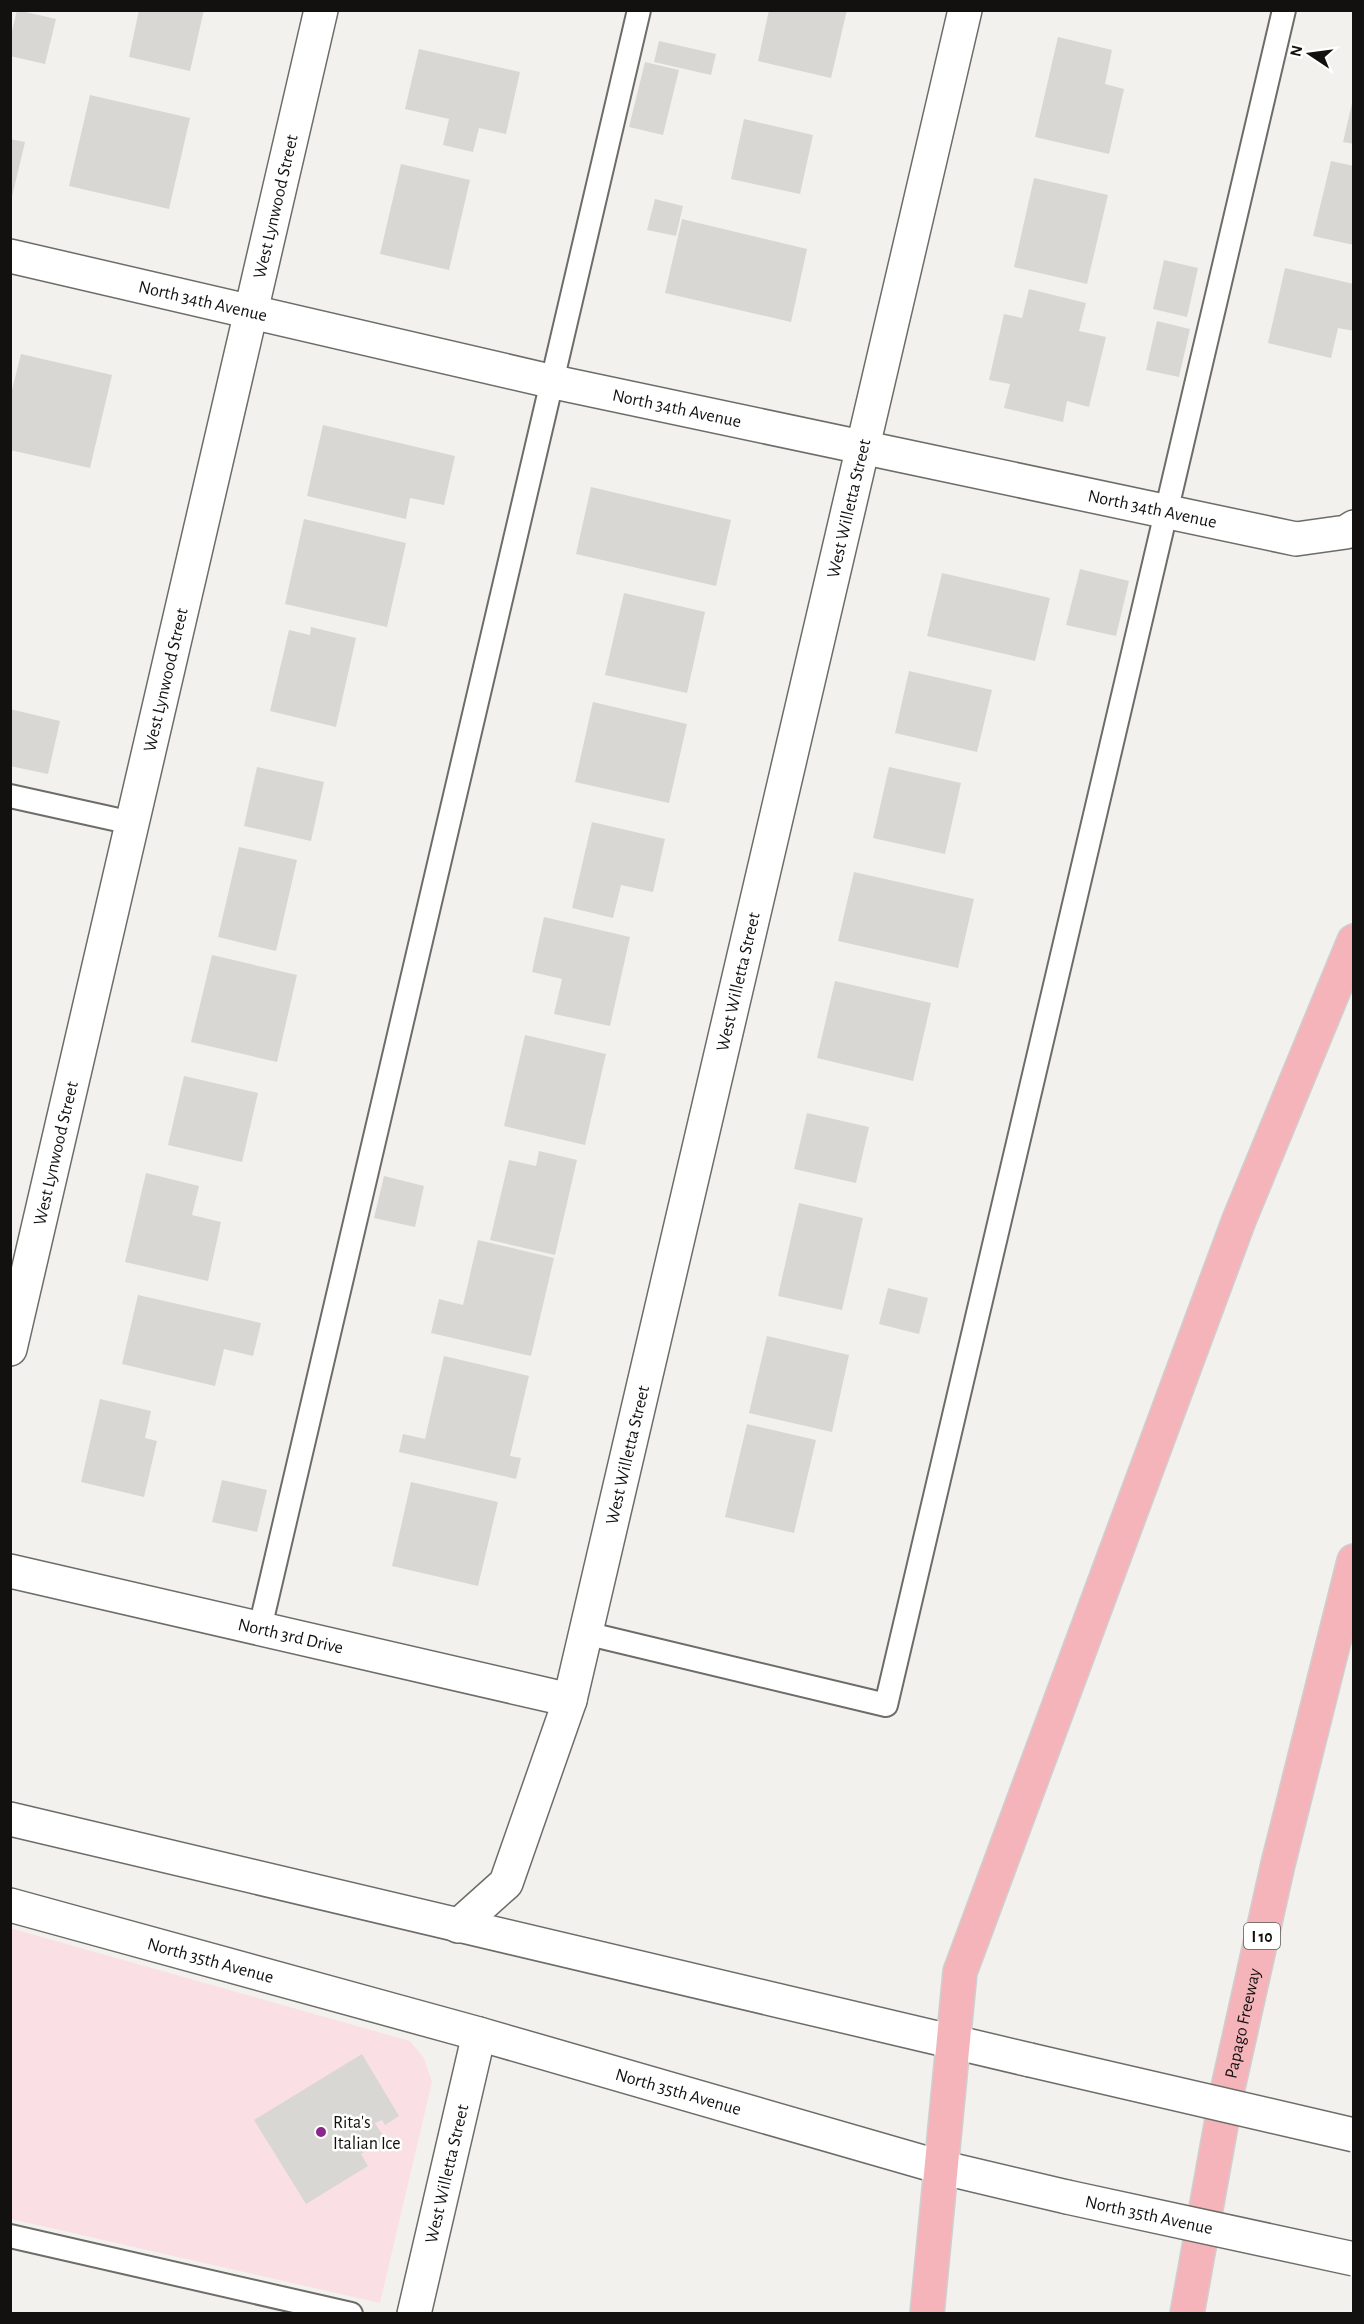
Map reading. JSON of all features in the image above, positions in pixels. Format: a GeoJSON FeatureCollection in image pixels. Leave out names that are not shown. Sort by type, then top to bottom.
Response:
{"type":"FeatureCollection","features":[{"type":"Feature","properties":{"kind":"highway"},"geometry":{"type":"LineString","coordinates":[[927,2313],[960,1972],[1239,1220],[1353,941]]}},
{"type":"Feature","properties":{"kind":"highway","name":"Papago Freeway"},"geometry":{"type":"LineString","coordinates":[[1187,2313],[1227,2092],[1275,1875],[1353,1561]]}},
{"type":"Feature","properties":{"kind":"street","name":"West Lynwood Street"},"geometry":{"type":"LineString","coordinates":[[10,1349],[321,10]]}},
{"type":"Feature","properties":{"kind":"street","name":"West Willetta Street"},"geometry":{"type":"LineString","coordinates":[[458,1926],[506,1883],[570,1700],[965,10]]}},
{"type":"Feature","properties":{"kind":"street","name":"North 34th Avenue"},"geometry":{"type":"LineString","coordinates":[[10,256],[554,382],[862,446],[1166,513],[1296,539],[1350,530]]}},
{"type":"Feature","properties":{"kind":"street","name":"North 3rd Drive"},"geometry":{"type":"LineString","coordinates":[[10,1571],[570,1700]]}},
{"type":"Feature","properties":{"kind":"street"},"geometry":{"type":"LineString","coordinates":[[10,1819],[953,2043],[1353,2135]]}},
{"type":"Feature","properties":{"kind":"street","name":"North 35th Avenue"},"geometry":{"type":"LineString","coordinates":[[10,1905],[479,2034],[940,2167],[1353,2259]]}},
{"type":"Feature","properties":{"kind":"street","name":"West Willetta Street"},"geometry":{"type":"LineString","coordinates":[[414,2313],[479,2034]]}},
{"type":"Feature","properties":{"kind":"lane"},"geometry":{"type":"LineString","coordinates":[[260,1628],[554,382],[639,10]]}},
{"type":"Feature","properties":{"kind":"lane"},"geometry":{"type":"LineString","coordinates":[[585,1633],[886,1705],[1284,10]]}},
{"type":"Feature","properties":{"kind":"lane"},"geometry":{"type":"LineString","coordinates":[[10,796],[132,823]]}},
{"type":"Feature","properties":{"kind":"lane"},"geometry":{"type":"LineString","coordinates":[[10,2236],[351,2313]]}},
{"type":"Feature","properties":{"kind":"shaded area"},"geometry":{"type":"Polygon","coordinates":[[[10,1928],[410,2041],[424,2058],[432,2082],[380,2303],[11,2219],[10,1928]]]}},
{"type":"Feature","properties":{"kind":"building"},"geometry":{"type":"Polygon","coordinates":[[[17,10],[56,19],[45,64],[10,56],[10,40],[17,10]]]}},
{"type":"Feature","properties":{"kind":"building"},"geometry":{"type":"Polygon","coordinates":[[[139,10],[204,10],[190,71],[129,57],[139,10]]]}},
{"type":"Feature","properties":{"kind":"building"},"geometry":{"type":"Polygon","coordinates":[[[769,10],[847,10],[831,78],[758,61],[769,10]]]}},
{"type":"Feature","properties":{"kind":"building"},"geometry":{"type":"Polygon","coordinates":[[[1058,37],[1112,50],[1105,84],[1124,89],[1109,154],[1035,137],[1058,37]]]}},
{"type":"Feature","properties":{"kind":"building"},"geometry":{"type":"Polygon","coordinates":[[[659,41],[716,54],[711,75],[654,62],[659,41]]]}},
{"type":"Feature","properties":{"kind":"building"},"geometry":{"type":"Polygon","coordinates":[[[419,49],[520,72],[506,134],[479,128],[473,152],[443,145],[449,119],[405,109],[419,49]]]}},
{"type":"Feature","properties":{"kind":"building"},"geometry":{"type":"Polygon","coordinates":[[[645,62],[679,70],[663,135],[629,127],[645,62]]]}},
{"type":"Feature","properties":{"kind":"building"},"geometry":{"type":"Polygon","coordinates":[[[90,95],[190,118],[169,209],[69,186],[90,95]]]}},
{"type":"Feature","properties":{"kind":"building"},"geometry":{"type":"Polygon","coordinates":[[[1354,99],[1354,144],[1343,142],[1354,99]]]}},
{"type":"Feature","properties":{"kind":"building"},"geometry":{"type":"Polygon","coordinates":[[[744,119],[813,135],[800,194],[731,179],[744,119]]]}},
{"type":"Feature","properties":{"kind":"building"},"geometry":{"type":"Polygon","coordinates":[[[10,139],[25,142],[11,201],[10,201],[10,139]]]}},
{"type":"Feature","properties":{"kind":"building"},"geometry":{"type":"Polygon","coordinates":[[[1331,161],[1354,166],[1354,245],[1313,236],[1331,161]]]}},
{"type":"Feature","properties":{"kind":"building"},"geometry":{"type":"Polygon","coordinates":[[[401,164],[470,180],[449,270],[380,254],[401,164]]]}},
{"type":"Feature","properties":{"kind":"building"},"geometry":{"type":"Polygon","coordinates":[[[1034,178],[1108,195],[1087,284],[1014,267],[1034,178]]]}},
{"type":"Feature","properties":{"kind":"building"},"geometry":{"type":"Polygon","coordinates":[[[655,199],[683,206],[676,236],[647,230],[655,199]]]}},
{"type":"Feature","properties":{"kind":"building"},"geometry":{"type":"Polygon","coordinates":[[[682,219],[807,249],[791,322],[665,293],[682,219]]]}},
{"type":"Feature","properties":{"kind":"building"},"geometry":{"type":"Polygon","coordinates":[[[1164,260],[1198,268],[1187,317],[1153,309],[1164,260]]]}},
{"type":"Feature","properties":{"kind":"building"},"geometry":{"type":"Polygon","coordinates":[[[1285,268],[1354,284],[1354,331],[1338,328],[1331,358],[1268,343],[1285,268]]]}},
{"type":"Feature","properties":{"kind":"building"},"geometry":{"type":"Polygon","coordinates":[[[1029,289],[1086,303],[1079,331],[1106,337],[1089,407],[1067,401],[1063,422],[1004,408],[1010,384],[989,380],[1004,314],[1022,318],[1029,289]]]}},
{"type":"Feature","properties":{"kind":"building"},"geometry":{"type":"Polygon","coordinates":[[[1157,321],[1190,329],[1179,377],[1146,370],[1157,321]]]}},
{"type":"Feature","properties":{"kind":"building"},"geometry":{"type":"Polygon","coordinates":[[[21,354],[112,375],[90,468],[10,450],[10,398],[21,354]]]}},
{"type":"Feature","properties":{"kind":"building"},"geometry":{"type":"Polygon","coordinates":[[[323,425],[455,456],[444,505],[410,498],[406,519],[307,496],[323,425]]]}},
{"type":"Feature","properties":{"kind":"building"},"geometry":{"type":"Polygon","coordinates":[[[591,487],[731,520],[716,586],[576,554],[591,487]]]}},
{"type":"Feature","properties":{"kind":"building"},"geometry":{"type":"Polygon","coordinates":[[[304,519],[406,543],[387,627],[285,604],[304,519]]]}},
{"type":"Feature","properties":{"kind":"building"},"geometry":{"type":"Polygon","coordinates":[[[1080,569],[1129,581],[1116,636],[1066,625],[1080,569]]]}},
{"type":"Feature","properties":{"kind":"building"},"geometry":{"type":"Polygon","coordinates":[[[942,573],[1050,598],[1035,661],[927,636],[942,573]]]}},
{"type":"Feature","properties":{"kind":"building"},"geometry":{"type":"Polygon","coordinates":[[[624,593],[705,612],[687,693],[605,675],[624,593]]]}},
{"type":"Feature","properties":{"kind":"building"},"geometry":{"type":"Polygon","coordinates":[[[311,627],[356,638],[336,727],[270,711],[289,630],[310,635],[311,627]]]}},
{"type":"Feature","properties":{"kind":"building"},"geometry":{"type":"Polygon","coordinates":[[[909,671],[992,690],[977,752],[895,733],[909,671]]]}},
{"type":"Feature","properties":{"kind":"building"},"geometry":{"type":"Polygon","coordinates":[[[593,702],[687,724],[669,803],[575,782],[593,702]]]}},
{"type":"Feature","properties":{"kind":"building"},"geometry":{"type":"Polygon","coordinates":[[[10,709],[60,721],[48,774],[10,766],[10,709]]]}},
{"type":"Feature","properties":{"kind":"building"},"geometry":{"type":"Polygon","coordinates":[[[257,767],[324,782],[311,841],[244,826],[257,767]]]}},
{"type":"Feature","properties":{"kind":"building"},"geometry":{"type":"Polygon","coordinates":[[[889,767],[961,783],[945,854],[873,838],[889,767]]]}},
{"type":"Feature","properties":{"kind":"building"},"geometry":{"type":"Polygon","coordinates":[[[592,822],[665,839],[653,892],[621,885],[613,918],[572,908],[592,822]]]}},
{"type":"Feature","properties":{"kind":"building"},"geometry":{"type":"Polygon","coordinates":[[[239,847],[297,860],[276,951],[218,937],[239,847]]]}},
{"type":"Feature","properties":{"kind":"building"},"geometry":{"type":"Polygon","coordinates":[[[854,872],[974,899],[958,968],[838,941],[854,872]]]}},
{"type":"Feature","properties":{"kind":"building"},"geometry":{"type":"Polygon","coordinates":[[[544,917],[630,937],[610,1026],[554,1014],[562,979],[532,972],[544,917]]]}},
{"type":"Feature","properties":{"kind":"building"},"geometry":{"type":"Polygon","coordinates":[[[212,955],[297,975],[277,1062],[191,1042],[212,955]]]}},
{"type":"Feature","properties":{"kind":"building"},"geometry":{"type":"Polygon","coordinates":[[[835,981],[931,1003],[913,1081],[817,1058],[835,981]]]}},
{"type":"Feature","properties":{"kind":"building"},"geometry":{"type":"Polygon","coordinates":[[[525,1035],[606,1054],[585,1145],[504,1126],[525,1035]]]}},
{"type":"Feature","properties":{"kind":"building"},"geometry":{"type":"Polygon","coordinates":[[[184,1076],[258,1093],[242,1162],[168,1145],[184,1076]]]}},
{"type":"Feature","properties":{"kind":"building"},"geometry":{"type":"Polygon","coordinates":[[[807,1113],[869,1127],[856,1183],[794,1169],[807,1113]]]}},
{"type":"Feature","properties":{"kind":"building"},"geometry":{"type":"Polygon","coordinates":[[[539,1151],[577,1160],[555,1255],[490,1240],[509,1160],[536,1166],[539,1151]]]}},
{"type":"Feature","properties":{"kind":"building"},"geometry":{"type":"Polygon","coordinates":[[[146,1173],[199,1186],[192,1215],[221,1222],[208,1281],[125,1262],[146,1173]]]}},
{"type":"Feature","properties":{"kind":"building"},"geometry":{"type":"Polygon","coordinates":[[[384,1176],[424,1186],[415,1227],[374,1218],[384,1176]]]}},
{"type":"Feature","properties":{"kind":"building"},"geometry":{"type":"Polygon","coordinates":[[[799,1203],[863,1218],[842,1310],[778,1296],[799,1203]]]}},
{"type":"Feature","properties":{"kind":"building"},"geometry":{"type":"Polygon","coordinates":[[[478,1240],[554,1258],[531,1356],[431,1333],[439,1299],[463,1305],[478,1240]]]}},
{"type":"Feature","properties":{"kind":"building"},"geometry":{"type":"Polygon","coordinates":[[[888,1288],[928,1298],[919,1334],[879,1324],[888,1288]]]}},
{"type":"Feature","properties":{"kind":"building"},"geometry":{"type":"Polygon","coordinates":[[[138,1295],[261,1323],[253,1356],[224,1349],[215,1386],[122,1364],[138,1295]]]}},
{"type":"Feature","properties":{"kind":"building"},"geometry":{"type":"Polygon","coordinates":[[[767,1336],[849,1355],[832,1432],[749,1413],[767,1336]]]}},
{"type":"Feature","properties":{"kind":"building"},"geometry":{"type":"Polygon","coordinates":[[[444,1356],[529,1376],[510,1456],[521,1458],[516,1479],[399,1452],[403,1434],[425,1439],[444,1356]]]}},
{"type":"Feature","properties":{"kind":"building"},"geometry":{"type":"Polygon","coordinates":[[[100,1399],[151,1411],[145,1438],[157,1441],[144,1497],[81,1482],[100,1399]]]}},
{"type":"Feature","properties":{"kind":"building"},"geometry":{"type":"Polygon","coordinates":[[[747,1424],[816,1440],[794,1533],[725,1517],[747,1424]]]}},
{"type":"Feature","properties":{"kind":"building"},"geometry":{"type":"Polygon","coordinates":[[[222,1480],[267,1490],[257,1532],[212,1522],[222,1480]]]}},
{"type":"Feature","properties":{"kind":"building"},"geometry":{"type":"Polygon","coordinates":[[[411,1482],[498,1502],[478,1586],[392,1566],[411,1482]]]}},
{"type":"Feature","properties":{"kind":"building","name":"Rita's Italian Ice"},"geometry":{"type":"Polygon","coordinates":[[[362,2054],[399,2116],[385,2125],[382,2120],[375,2123],[385,2139],[361,2154],[368,2166],[306,2204],[254,2120],[362,2054]]]}},
{"type":"Feature","properties":{"kind":"place","name":"Rita's Italian Ice"},"geometry":{"type":"Point","coordinates":[321,2132]}}]}
